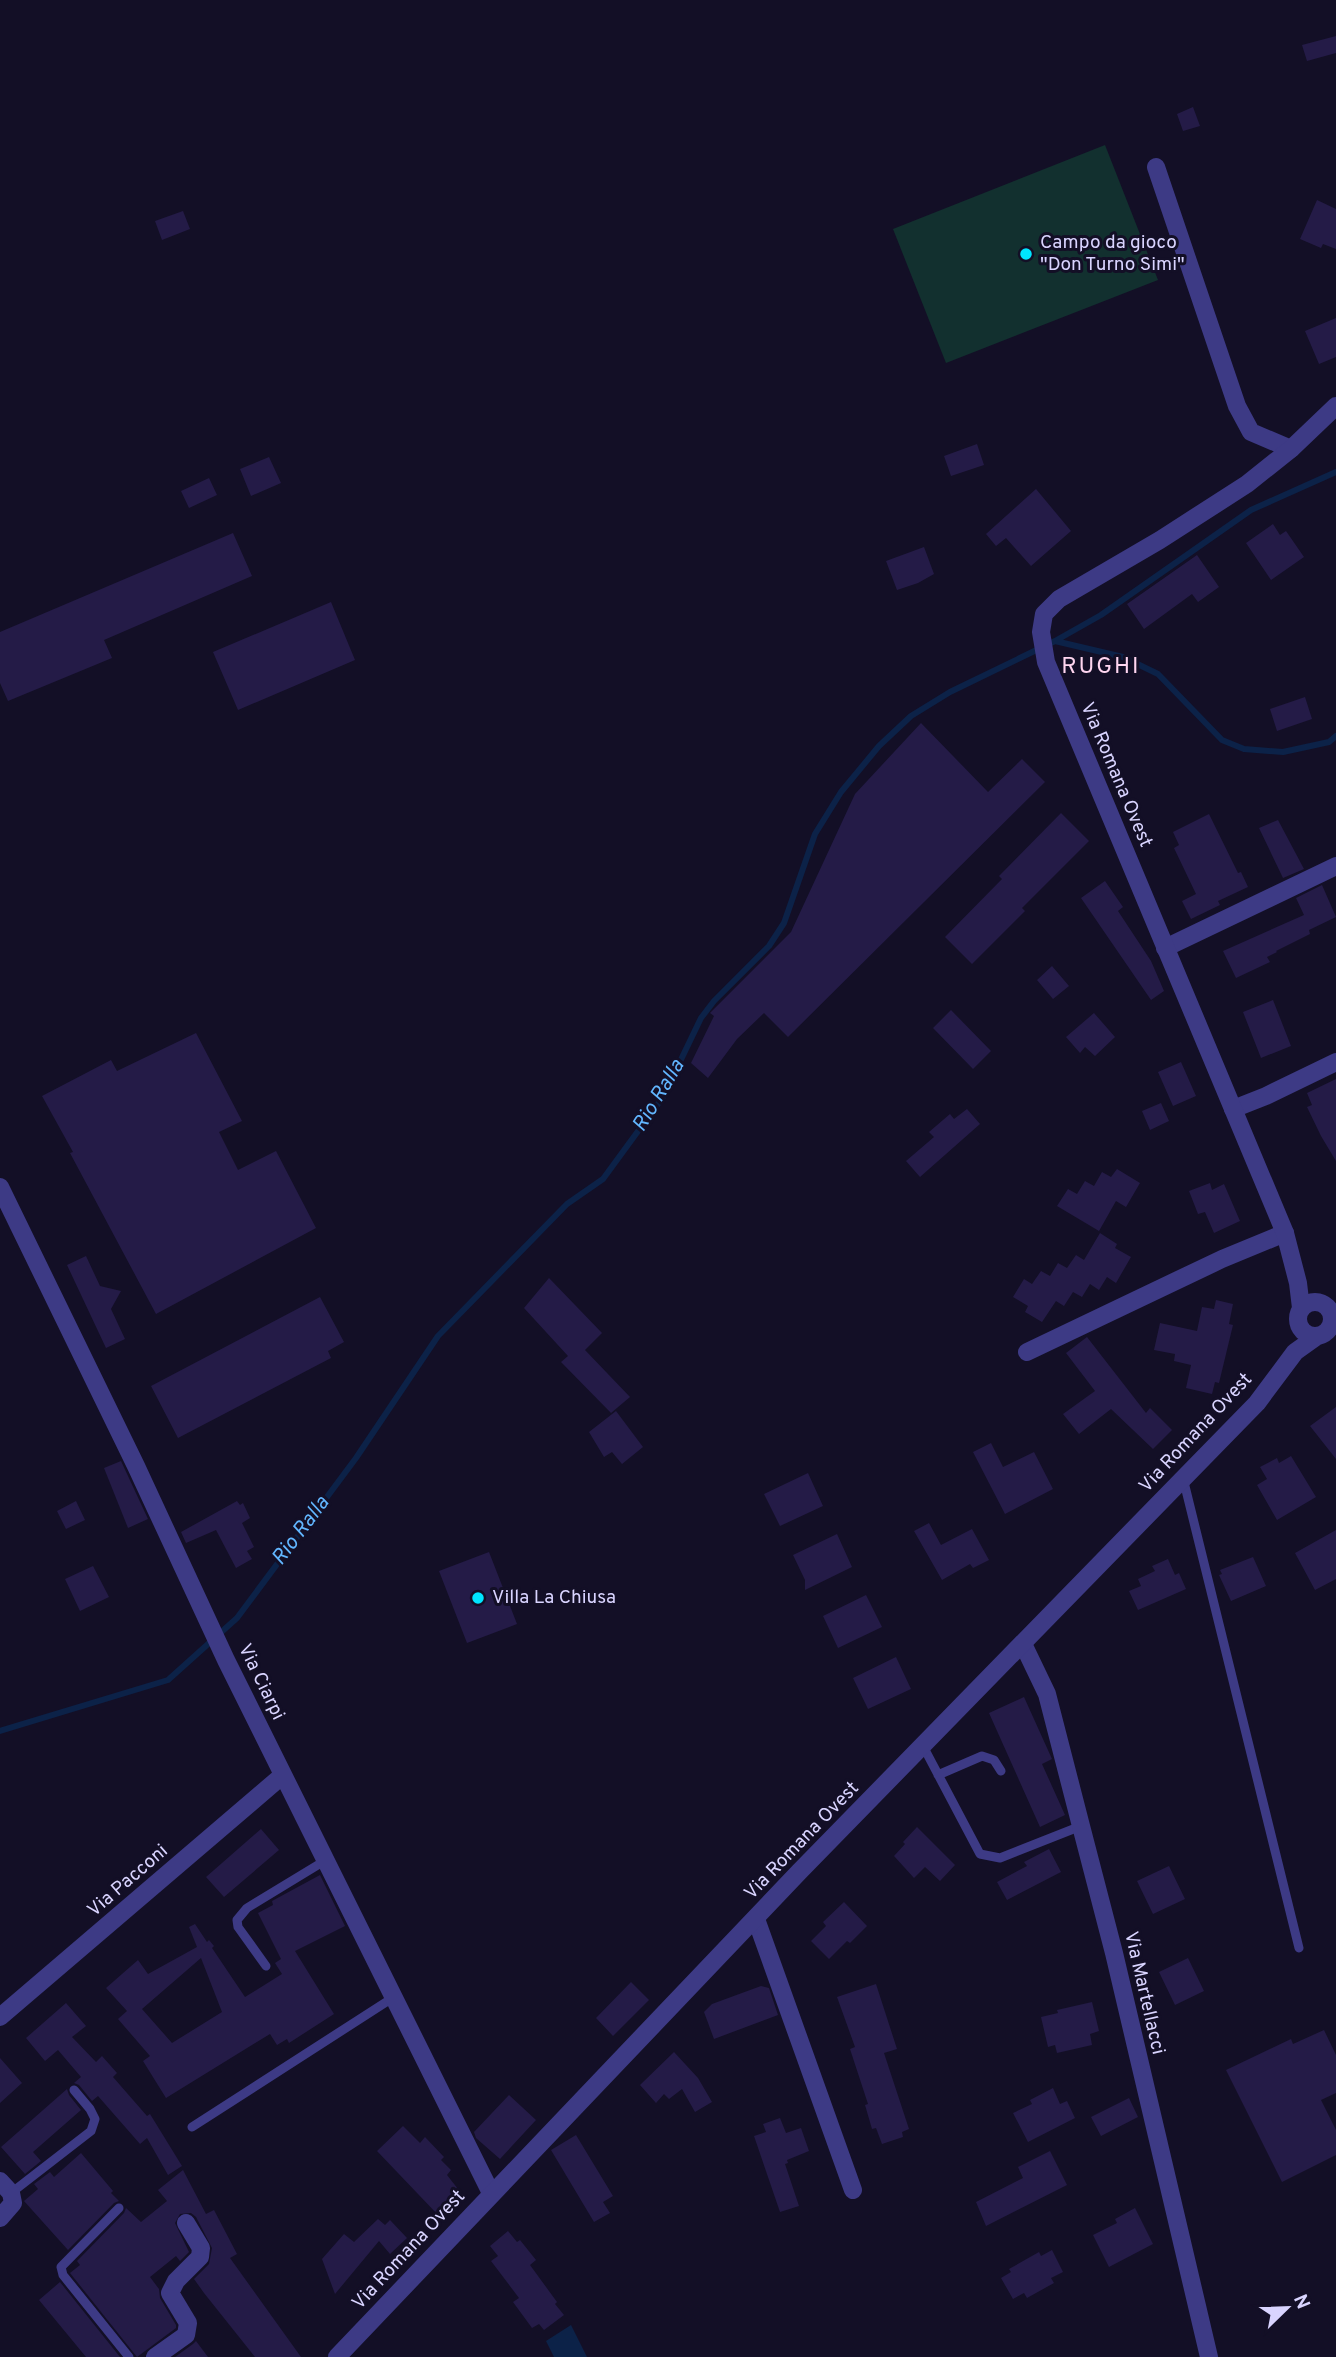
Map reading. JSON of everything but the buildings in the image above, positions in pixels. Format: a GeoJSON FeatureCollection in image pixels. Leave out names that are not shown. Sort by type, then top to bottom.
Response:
{"type":"FeatureCollection","features":[{"type":"Feature","properties":{"kind":"street"},"geometry":{"type":"LineString","coordinates":[[1156,167],[1237,406],[1251,432],[1291,449]]}},
{"type":"Feature","properties":{"kind":"street","name":"Via Romana Ovest"},"geometry":{"type":"LineString","coordinates":[[1325,1308],[1297,1319],[1309,1333],[1326,1333],[1332,1323],[1325,1308],[1298,1283],[1285,1233],[1046,662],[1041,632],[1044,614],[1059,599],[1160,540],[1247,484],[1291,449],[1336,406]]}},
{"type":"Feature","properties":{"kind":"street"},"geometry":{"type":"LineString","coordinates":[[1165,947],[1336,866]]}},
{"type":"Feature","properties":{"kind":"street"},"geometry":{"type":"LineString","coordinates":[[1233,1109],[1336,1062]]}},
{"type":"Feature","properties":{"kind":"street","name":"Via Ciarpi"},"geometry":{"type":"LineString","coordinates":[[0,1187],[226,1660],[491,2193]]}},
{"type":"Feature","properties":{"kind":"street"},"geometry":{"type":"LineString","coordinates":[[1027,1352],[1222,1259],[1285,1233]]}},
{"type":"Feature","properties":{"kind":"street","name":"Via Romana Ovest"},"geometry":{"type":"LineString","coordinates":[[337,2357],[491,2193],[1257,1403],[1309,1333]]}},
{"type":"Feature","properties":{"kind":"street","name":"Via Martellacci"},"geometry":{"type":"LineString","coordinates":[[1023,1644],[1046,1694],[1081,1826],[1114,1953],[1209,2357]]}},
{"type":"Feature","properties":{"kind":"street","name":"Via Pacconi"},"geometry":{"type":"LineString","coordinates":[[0,2017],[283,1775]]}},
{"type":"Feature","properties":{"kind":"street"},"geometry":{"type":"LineString","coordinates":[[756,1919],[853,2190]]}},
{"type":"Feature","properties":{"kind":"street"},"geometry":{"type":"LineString","coordinates":[[0,2218],[13,2203],[5,2187]]}},
{"type":"Feature","properties":{"kind":"street"},"geometry":{"type":"LineString","coordinates":[[155,2357],[186,2335],[188,2323],[170,2293],[176,2281],[200,2257],[201,2248],[186,2223]]}},
{"type":"Feature","properties":{"kind":"lane"},"geometry":{"type":"LineString","coordinates":[[1183,1478],[1299,1948]]}},
{"type":"Feature","properties":{"kind":"lane"},"geometry":{"type":"LineString","coordinates":[[923,1746],[980,1854],[1000,1858],[1081,1826]]}},
{"type":"Feature","properties":{"kind":"lane"},"geometry":{"type":"LineString","coordinates":[[938,1775],[982,1756],[994,1759],[1001,1771]]}},
{"type":"Feature","properties":{"kind":"lane"},"geometry":{"type":"LineString","coordinates":[[266,1966],[238,1927],[237,1920],[247,1908],[326,1860]]}},
{"type":"Feature","properties":{"kind":"lane"},"geometry":{"type":"LineString","coordinates":[[192,2127],[394,1997]]}},
{"type":"Feature","properties":{"kind":"lane"},"geometry":{"type":"LineString","coordinates":[[5,2187],[91,2131],[95,2119],[74,2090]]}},
{"type":"Feature","properties":{"kind":"lane"},"geometry":{"type":"LineString","coordinates":[[119,2208],[61,2267],[63,2275],[129,2357]]}},
{"type":"Feature","properties":{"kind":"green space","name":"Campo da gioco \"Don Turno Simi\""},"geometry":{"type":"Polygon","coordinates":[[[1105,145],[1158,280],[946,363],[893,229],[1105,145]]]}},
{"type":"Feature","properties":{"kind":"water"},"geometry":{"type":"Polygon","coordinates":[[[571,2325],[587,2357],[554,2357],[546,2341],[571,2325]]]}},
{"type":"Feature","properties":{"kind":"waterway"},"geometry":{"type":"LineString","coordinates":[[1055,641],[1101,615],[1251,510],[1336,472]]}},
{"type":"Feature","properties":{"kind":"waterway","name":"Rio Ralla"},"geometry":{"type":"LineString","coordinates":[[0,1731],[168,1680],[237,1618],[356,1458],[438,1336],[567,1204],[603,1179],[663,1097],[701,1018],[714,1001],[769,946],[784,923],[815,834],[841,792],[879,746],[911,716],[950,692],[1055,641],[1123,657],[1158,674],[1222,740],[1244,749],[1283,752],[1329,742],[1336,736]]}},
{"type":"Feature","properties":{"kind":"place","name":"Campo da gioco \"Don Turno Simi\""},"geometry":{"type":"Point","coordinates":[1026,254]}},
{"type":"Feature","properties":{"kind":"place","name":"Villa La Chiusa"},"geometry":{"type":"Point","coordinates":[478,1598]}},
{"type":"Feature","properties":{"kind":"district","name":"RUGHI"},"geometry":{"type":"Point","coordinates":[1101,667]}}]}
